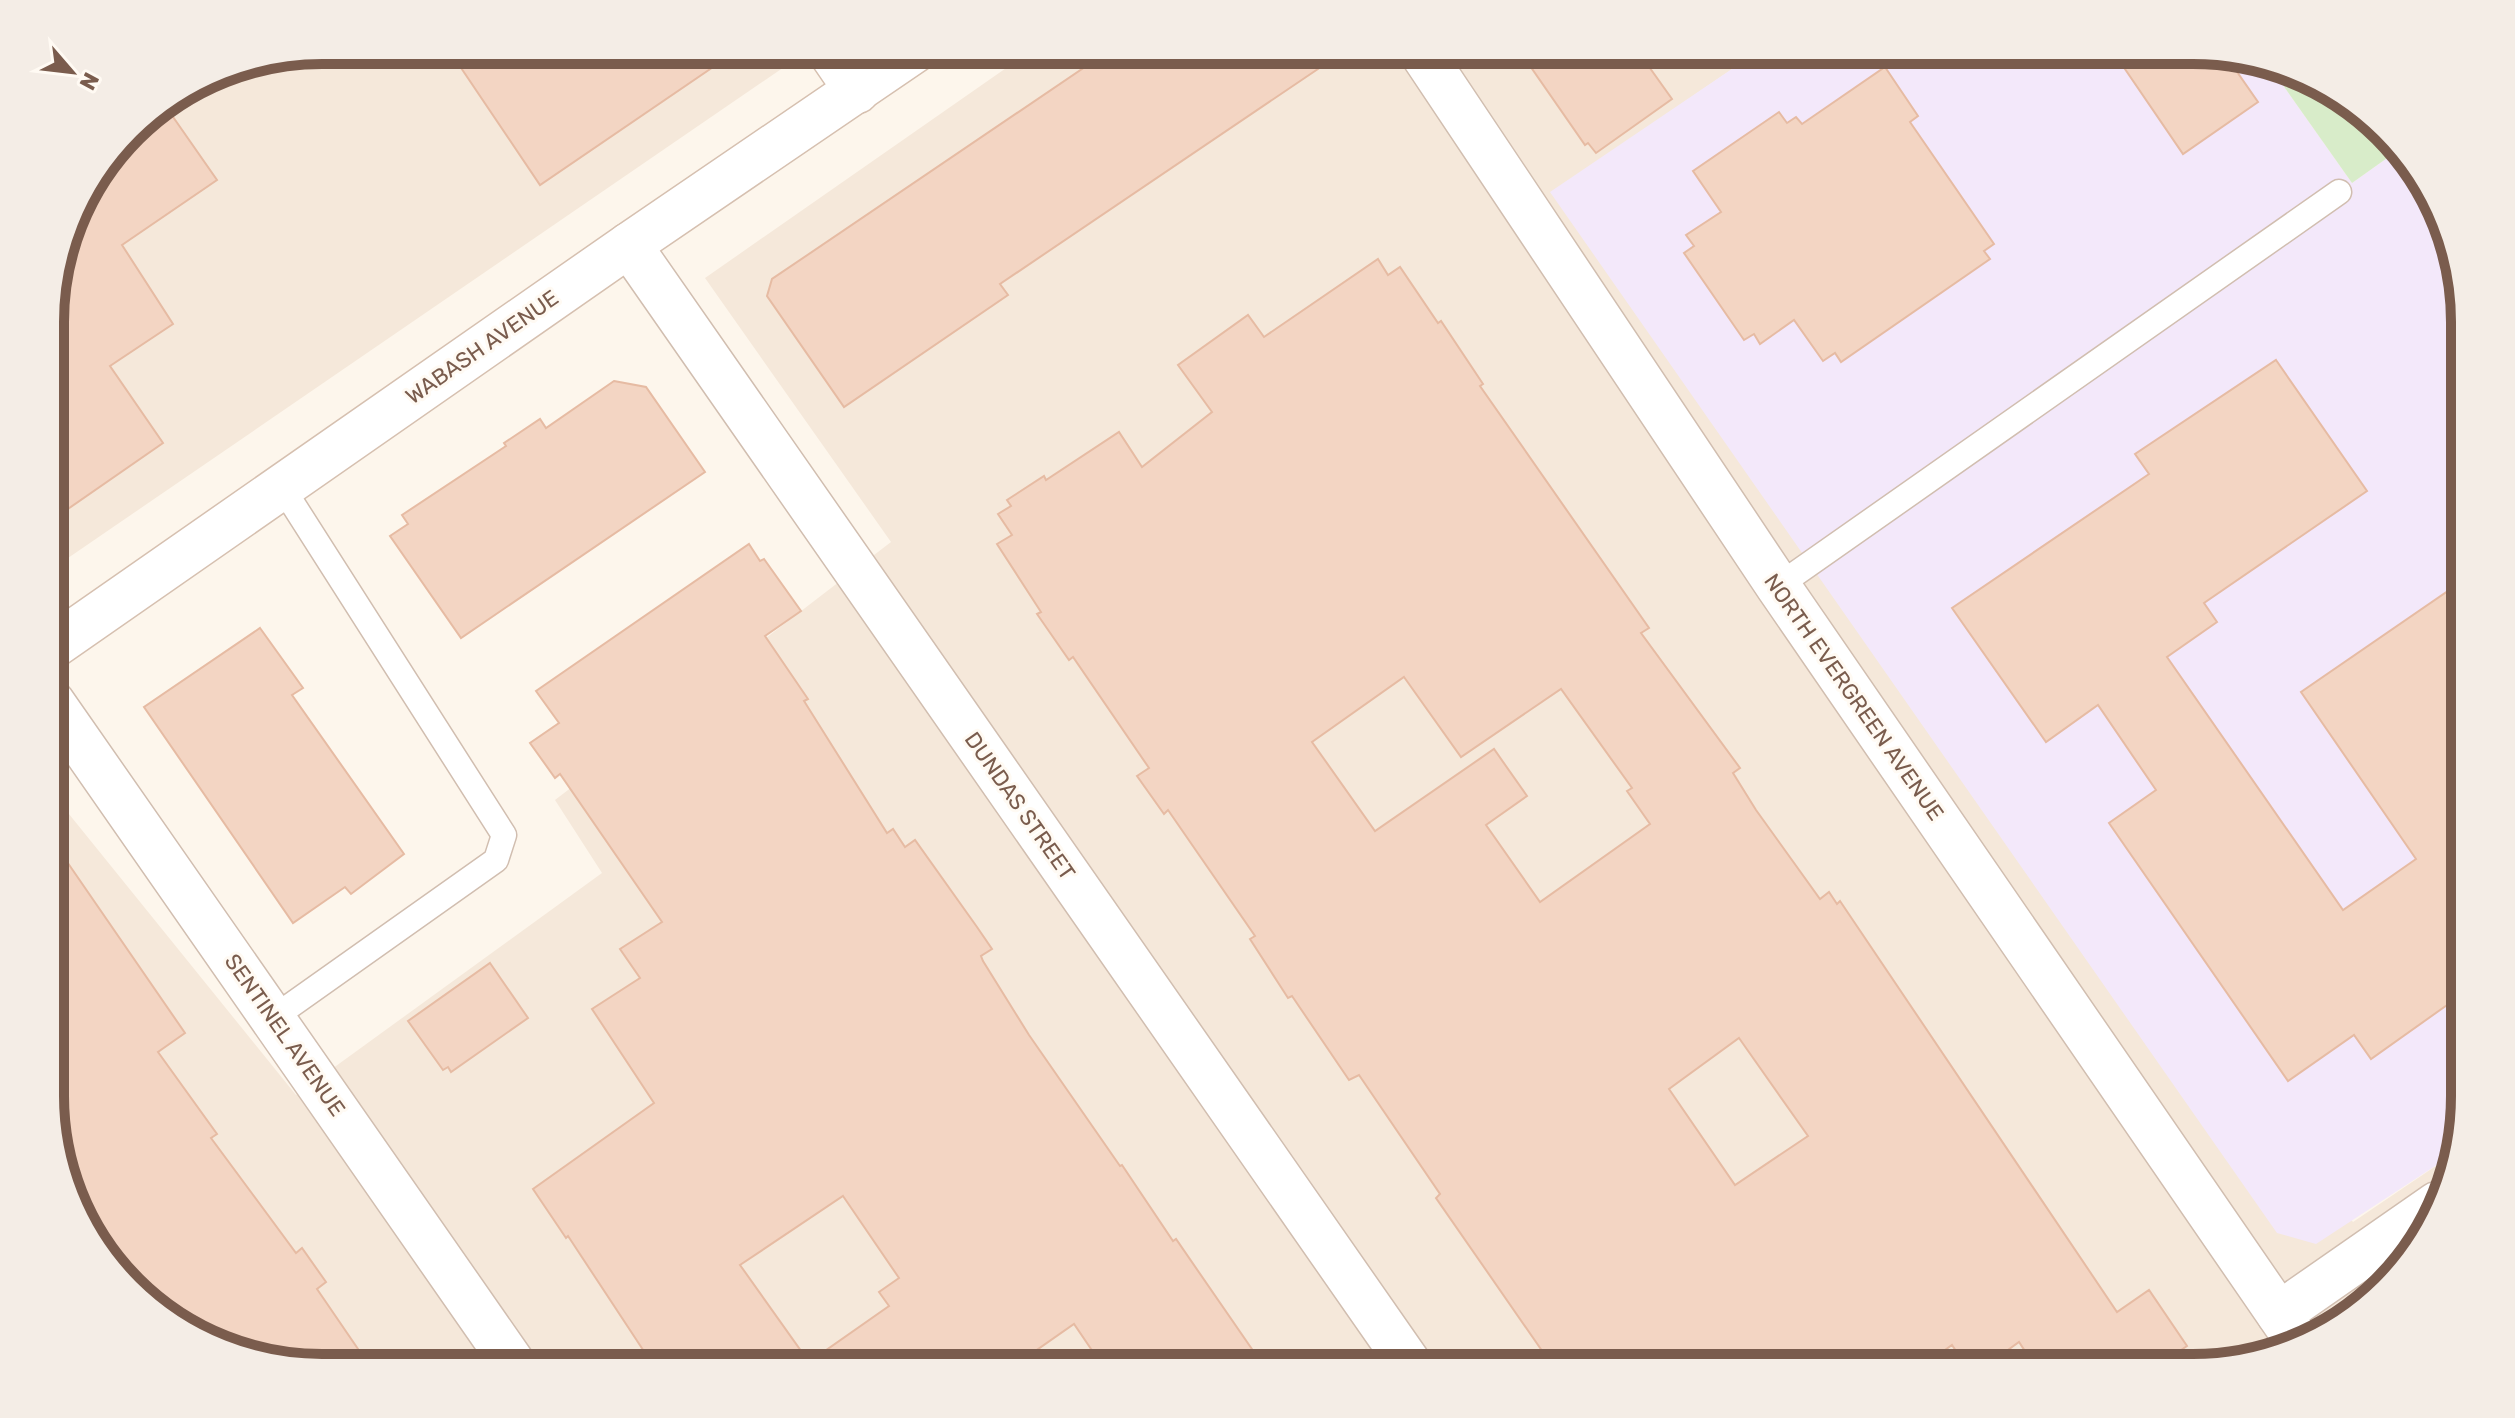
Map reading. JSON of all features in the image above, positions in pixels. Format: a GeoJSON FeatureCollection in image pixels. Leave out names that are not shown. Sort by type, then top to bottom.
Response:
{"type":"FeatureCollection","features":[{"type":"Feature","properties":{"kind":"street"},"geometry":{"type":"LineString","coordinates":[[839,64],[857,91]]}},
{"type":"Feature","properties":{"kind":"street","name":"WABASH AVENUE"},"geometry":{"type":"LineString","coordinates":[[64,639],[629,245],[895,64]]}},
{"type":"Feature","properties":{"kind":"street","name":"NORTH EVERGREEN AVENUE"},"geometry":{"type":"LineString","coordinates":[[1429,64],[1778,586],[2288,1326]]}},
{"type":"Feature","properties":{"kind":"street","name":"DUNDAS STREET"},"geometry":{"type":"LineString","coordinates":[[629,245],[1402,1353]]}},
{"type":"Feature","properties":{"kind":"street","name":"SENTINEL AVENUE"},"geometry":{"type":"LineString","coordinates":[[64,719],[506,1354]]}},
{"type":"Feature","properties":{"kind":"street"},"geometry":{"type":"LineString","coordinates":[[2288,1326],[2419,1219]]}},
{"type":"Feature","properties":{"kind":"lane"},"geometry":{"type":"LineString","coordinates":[[1778,586],[2339,192]]}},
{"type":"Feature","properties":{"kind":"lane"},"geometry":{"type":"LineString","coordinates":[[273,1018],[496,860],[504,835],[282,487]]}},
{"type":"Feature","properties":{"kind":"shaded area"},"geometry":{"type":"Polygon","coordinates":[[[322,64],[789,64],[64,561],[64,322],[66,288],[79,236],[115,169],[152,128],[179,107],[208,91],[255,73],[288,66],[322,64]]]}},
{"type":"Feature","properties":{"kind":"shaded area"},"geometry":{"type":"Polygon","coordinates":[[[1012,64],[1740,64],[1551,193],[2353,1222],[2442,1162],[2431,1195],[2416,1225],[2398,1253],[2375,1278],[2336,1311],[2276,1340],[2243,1349],[2210,1353],[322,1354],[288,1352],[255,1345],[193,1319],[165,1301],[117,1253],[84,1195],[73,1163],[66,1130],[64,1096],[64,808],[296,1095],[602,873],[555,800],[891,542],[705,278],[1012,64]]]}},
{"type":"Feature","properties":{"kind":"shaded area"},"geometry":{"type":"Polygon","coordinates":[[[1739,64],[2227,66],[2279,80],[2352,183],[2390,156],[2398,165],[2416,193],[2437,239],[2446,272],[2450,305],[2450,1113],[2442,1162],[2316,1244],[2277,1233],[1550,192],[1739,64]]]}},
{"type":"Feature","properties":{"kind":"green space"},"geometry":{"type":"Polygon","coordinates":[[[2279,80],[2322,99],[2350,117],[2390,156],[2352,183],[2279,80]]]}},
{"type":"Feature","properties":{"kind":"building"},"geometry":{"type":"Polygon","coordinates":[[[458,64],[717,64],[540,185],[458,64]]]}},
{"type":"Feature","properties":{"kind":"building"},"geometry":{"type":"Polygon","coordinates":[[[1089,64],[1325,64],[1000,284],[1008,295],[844,407],[767,296],[772,279],[1089,64]]]}},
{"type":"Feature","properties":{"kind":"building"},"geometry":{"type":"Polygon","coordinates":[[[1529,64],[1647,64],[1672,99],[1596,153],[1588,143],[1585,145],[1529,64]]]}},
{"type":"Feature","properties":{"kind":"building"},"geometry":{"type":"Polygon","coordinates":[[[2122,64],[2234,67],[2258,102],[2183,154],[2122,64]]]}},
{"type":"Feature","properties":{"kind":"building"},"geometry":{"type":"Polygon","coordinates":[[[1885,67],[1918,116],[1910,122],[1994,244],[1984,251],[1990,259],[1841,362],[1835,353],[1823,361],[1794,320],[1760,344],[1754,334],[1744,340],[1684,253],[1694,246],[1686,235],[1721,212],[1693,171],[1779,112],[1787,123],[1796,117],[1802,124],[1885,67]]]}},
{"type":"Feature","properties":{"kind":"building"},"geometry":{"type":"Polygon","coordinates":[[[171,114],[217,180],[122,245],[173,324],[110,366],[163,443],[64,512],[64,322],[66,288],[73,255],[84,223],[107,179],[128,152],[171,114]]]}},
{"type":"Feature","properties":{"kind":"building"},"geometry":{"type":"Polygon","coordinates":[[[1378,259],[1388,275],[1400,267],[1438,323],[1441,321],[1483,384],[1480,386],[1649,628],[1641,633],[1740,768],[1733,773],[1756,810],[1820,899],[1829,892],[1837,904],[1840,901],[2117,1312],[2149,1290],[2187,1346],[2177,1353],[2026,1353],[2019,1342],[2004,1353],[1957,1353],[1952,1345],[1941,1353],[1544,1353],[1436,1198],[1440,1194],[1359,1075],[1349,1080],[1292,996],[1288,998],[1250,939],[1255,936],[1168,810],[1164,814],[1137,776],[1149,768],[1073,657],[1069,660],[1037,614],[1041,612],[997,544],[1012,535],[998,514],[1011,506],[1007,500],[1044,476],[1046,480],[1119,432],[1142,467],[1212,412],[1178,365],[1248,315],[1264,337],[1378,259]],[[1404,677],[1312,742],[1375,831],[1494,749],[1527,796],[1486,825],[1540,902],[1650,824],[1627,791],[1632,788],[1561,689],[1461,757],[1404,677]],[[1739,1038],[1669,1089],[1735,1185],[1808,1136],[1739,1038]]]}},
{"type":"Feature","properties":{"kind":"building"},"geometry":{"type":"Polygon","coordinates":[[[2276,360],[2367,491],[2204,603],[2217,622],[2167,657],[2343,910],[2416,859],[2301,692],[2450,590],[2450,1003],[2371,1059],[2354,1035],[2288,1081],[2109,823],[2156,790],[2098,705],[2046,742],[1952,608],[2149,474],[2135,454],[2276,360]]]}},
{"type":"Feature","properties":{"kind":"building"},"geometry":{"type":"Polygon","coordinates":[[[614,381],[646,387],[705,472],[461,638],[390,536],[408,524],[402,515],[506,446],[504,443],[540,419],[546,428],[614,381]]]}},
{"type":"Feature","properties":{"kind":"building"},"geometry":{"type":"Polygon","coordinates":[[[749,544],[760,561],[764,559],[801,611],[765,636],[808,699],[804,701],[887,833],[893,829],[905,847],[915,840],[977,927],[992,949],[981,956],[983,961],[1029,1035],[1255,1354],[1094,1354],[1074,1324],[1032,1354],[821,1354],[889,1306],[879,1292],[899,1278],[843,1196],[740,1265],[803,1354],[646,1354],[533,1189],[654,1103],[592,1009],[640,978],[620,949],[662,922],[560,774],[555,778],[530,743],[559,723],[536,691],[749,544]]]}},
{"type":"Feature","properties":{"kind":"building"},"geometry":{"type":"Polygon","coordinates":[[[260,628],[303,688],[292,695],[404,854],[351,894],[345,887],[293,923],[144,707],[260,628]]]}},
{"type":"Feature","properties":{"kind":"building"},"geometry":{"type":"Polygon","coordinates":[[[64,857],[185,1033],[158,1052],[217,1134],[211,1138],[296,1253],[302,1248],[326,1282],[317,1289],[361,1354],[288,1352],[255,1345],[193,1319],[165,1301],[140,1278],[107,1239],[84,1195],[73,1163],[66,1130],[64,1096],[64,857]]]}},
{"type":"Feature","properties":{"kind":"building"},"geometry":{"type":"Polygon","coordinates":[[[490,963],[528,1018],[451,1072],[448,1067],[443,1070],[408,1021],[490,963]]]}}]}
